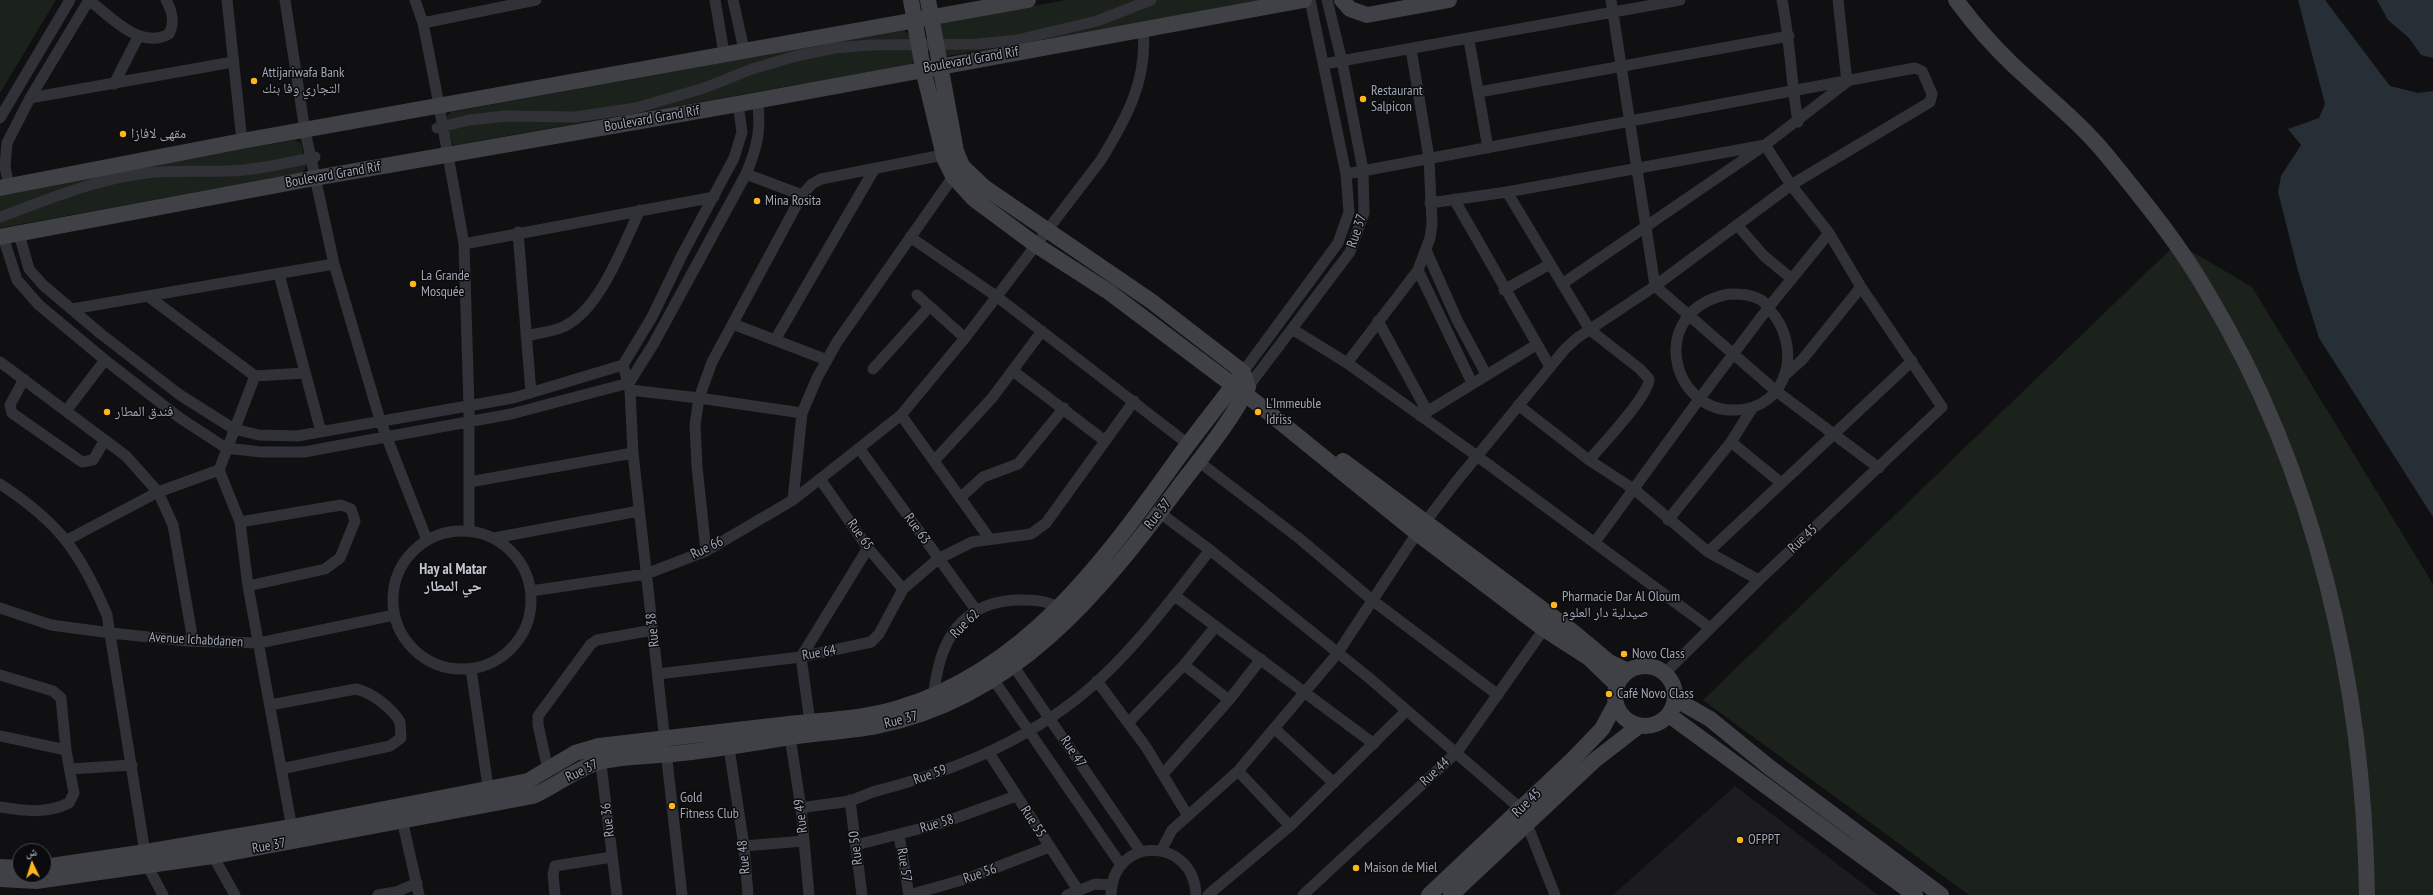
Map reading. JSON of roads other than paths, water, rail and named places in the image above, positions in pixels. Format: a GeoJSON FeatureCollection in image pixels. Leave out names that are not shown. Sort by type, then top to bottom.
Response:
{"type":"FeatureCollection","features":[{"type":"Feature","properties":{"kind":"street"},"geometry":{"type":"LineString","coordinates":[[1,111],[70,0]]}},
{"type":"Feature","properties":{"kind":"street"},"geometry":{"type":"LineString","coordinates":[[166,0],[171,11],[172,22],[169,34],[157,38],[138,37],[89,0],[30,98],[7,143],[4,187],[242,141],[305,131],[724,53],[1028,0]]}},
{"type":"Feature","properties":{"kind":"street"},"geometry":{"type":"LineString","coordinates":[[227,0],[242,141]]}},
{"type":"Feature","properties":{"kind":"street"},"geometry":{"type":"LineString","coordinates":[[285,0],[305,131],[313,157],[315,178],[334,264],[380,420],[428,540]]}},
{"type":"Feature","properties":{"kind":"street"},"geometry":{"type":"LineString","coordinates":[[415,0],[422,23],[439,106],[440,127],[448,154],[464,244],[469,406],[469,531]]}},
{"type":"Feature","properties":{"kind":"street"},"geometry":{"type":"LineString","coordinates":[[422,23],[489,4],[536,0]]}},
{"type":"Feature","properties":{"kind":"street"},"geometry":{"type":"LineString","coordinates":[[715,0],[724,53]]}},
{"type":"Feature","properties":{"kind":"street"},"geometry":{"type":"LineString","coordinates":[[733,0],[744,50]]}},
{"type":"Feature","properties":{"kind":"street"},"geometry":{"type":"LineString","coordinates":[[911,0],[923,69],[943,155],[957,171],[974,199],[1036,245],[1109,292],[1242,389],[1422,527],[1544,629],[1589,658],[1617,685]]}},
{"type":"Feature","properties":{"kind":"street"},"geometry":{"type":"LineString","coordinates":[[793,500],[802,413],[827,360],[910,237],[957,171],[956,151],[939,66],[928,0]]}},
{"type":"Feature","properties":{"kind":"street"},"geometry":{"type":"LineString","coordinates":[[440,127],[506,116],[575,116],[628,109],[664,101],[752,69],[796,56],[835,48],[918,44],[936,45],[1017,40],[1048,34],[1097,21],[1151,0]]}},
{"type":"Feature","properties":{"kind":"street","name":"Boulevard Grand Rif"},"geometry":{"type":"LineString","coordinates":[[1,237],[315,178],[738,104],[1304,0]]}},
{"type":"Feature","properties":{"kind":"street","name":"Rue 37"},"geometry":{"type":"LineString","coordinates":[[1065,614],[1111,573],[1160,513],[1198,461],[1242,389],[1243,372],[1338,243],[1349,212],[1346,174],[1310,0]]}},
{"type":"Feature","properties":{"kind":"street","name":"Rue 37"},"geometry":{"type":"LineString","coordinates":[[400,814],[488,789],[528,781],[575,754],[667,755],[730,748],[790,737],[876,726],[935,702],[989,674],[1009,659],[1046,641],[1188,444],[1242,389],[1292,329],[1350,252],[1364,213],[1363,170],[1342,61],[1327,0]]}},
{"type":"Feature","properties":{"kind":"street"},"geometry":{"type":"LineString","coordinates":[[1342,0],[1350,9],[1367,15],[1449,0]]}},
{"type":"Feature","properties":{"kind":"street"},"geometry":{"type":"LineString","coordinates":[[1611,0],[1620,67],[1647,227],[1655,286],[1776,391],[1879,468]]}},
{"type":"Feature","properties":{"kind":"street"},"geometry":{"type":"LineString","coordinates":[[1324,64],[1469,40],[1680,0]]}},
{"type":"Feature","properties":{"kind":"street"},"geometry":{"type":"LineString","coordinates":[[1782,0],[1790,36],[1793,91],[1798,122]]}},
{"type":"Feature","properties":{"kind":"street"},"geometry":{"type":"LineString","coordinates":[[1838,0],[1847,82]]}},
{"type":"Feature","properties":{"kind":"street"},"geometry":{"type":"LineString","coordinates":[[1956,0],[2001,52],[2093,139],[2167,232],[2208,294],[2261,394],[2283,446],[2304,505],[2324,570],[2339,634],[2360,763],[2365,831],[2367,895]]}},
{"type":"Feature","properties":{"kind":"street","name":"Rue 66"},"geometry":{"type":"LineString","coordinates":[[531,591],[646,574],[706,551],[793,500],[901,415],[965,338],[1045,231],[1101,160],[1117,135],[1138,86],[1144,63],[1143,30]]}},
{"type":"Feature","properties":{"kind":"street"},"geometry":{"type":"LineString","coordinates":[[1479,92],[1790,36]]}},
{"type":"Feature","properties":{"kind":"street"},"geometry":{"type":"LineString","coordinates":[[114,84],[138,37]]}},
{"type":"Feature","properties":{"kind":"street"},"geometry":{"type":"LineString","coordinates":[[1469,40],[1488,148]]}},
{"type":"Feature","properties":{"kind":"street"},"geometry":{"type":"LineString","coordinates":[[1347,363],[1418,270],[1426,250],[1432,224],[1429,158],[1411,49]]}},
{"type":"Feature","properties":{"kind":"street"},"geometry":{"type":"LineString","coordinates":[[30,98],[233,62]]}},
{"type":"Feature","properties":{"kind":"street"},"geometry":{"type":"LineString","coordinates":[[1162,850],[1170,833],[1238,771],[1337,654],[1422,527],[1549,365],[1565,349],[1738,226],[1791,185],[1930,102],[1932,98],[1931,90],[1922,71],[1917,68],[1346,174]]}},
{"type":"Feature","properties":{"kind":"street"},"geometry":{"type":"LineString","coordinates":[[1562,284],[1798,122],[1847,82]]}},
{"type":"Feature","properties":{"kind":"street"},"geometry":{"type":"LineString","coordinates":[[629,387],[746,174],[758,145],[760,131],[757,100]]}},
{"type":"Feature","properties":{"kind":"street"},"geometry":{"type":"LineString","coordinates":[[19,234],[29,269],[43,285],[180,395],[234,429],[259,435],[280,437],[321,432],[380,420],[469,406],[531,393],[623,365],[652,317],[682,255],[714,197],[740,142],[742,132],[738,104]]}},
{"type":"Feature","properties":{"kind":"street"},"geometry":{"type":"LineString","coordinates":[[1430,203],[1507,192],[1765,145]]}},
{"type":"Feature","properties":{"kind":"street"},"geometry":{"type":"LineString","coordinates":[[1708,552],[1832,433],[1912,361],[1861,286],[1829,233],[1791,185],[1765,145]]}},
{"type":"Feature","properties":{"kind":"street"},"geometry":{"type":"LineString","coordinates":[[706,551],[697,467],[695,425],[699,398],[712,362],[802,195],[812,184],[821,179],[943,155]]}},
{"type":"Feature","properties":{"kind":"street"},"geometry":{"type":"LineString","coordinates":[[0,217],[46,198],[128,176],[155,172],[228,171],[267,167],[313,157]]}},
{"type":"Feature","properties":{"kind":"street"},"geometry":{"type":"LineString","coordinates":[[775,340],[875,168]]}},
{"type":"Feature","properties":{"kind":"street"},"geometry":{"type":"LineString","coordinates":[[957,171],[984,187],[1045,231],[1151,301],[1243,372]]}},
{"type":"Feature","properties":{"kind":"street"},"geometry":{"type":"LineString","coordinates":[[746,174],[802,195]]}},
{"type":"Feature","properties":{"kind":"street"},"geometry":{"type":"LineString","coordinates":[[1507,192],[1590,330],[1646,374],[1649,381],[1645,392],[1619,426],[1589,460]]}},
{"type":"Feature","properties":{"kind":"street"},"geometry":{"type":"LineString","coordinates":[[464,244],[518,232],[714,197]]}},
{"type":"Feature","properties":{"kind":"street"},"geometry":{"type":"LineString","coordinates":[[1454,199],[1504,290],[1549,365]]}},
{"type":"Feature","properties":{"kind":"street"},"geometry":{"type":"LineString","coordinates":[[526,336],[565,326],[589,306],[600,290],[640,210]]}},
{"type":"Feature","properties":{"kind":"street"},"geometry":{"type":"LineString","coordinates":[[1738,226],[1764,256],[1792,280]]}},
{"type":"Feature","properties":{"kind":"street"},"geometry":{"type":"LineString","coordinates":[[518,232],[531,393]]}},
{"type":"Feature","properties":{"kind":"street"},"geometry":{"type":"LineString","coordinates":[[1595,542],[1635,490],[1700,398],[1768,308],[1829,233]]}},
{"type":"Feature","properties":{"kind":"street"},"geometry":{"type":"LineString","coordinates":[[1,237],[13,272],[26,291],[105,360],[180,418],[226,448],[261,452],[304,452],[387,438],[511,414],[629,387],[802,413]]}},
{"type":"Feature","properties":{"kind":"street"},"geometry":{"type":"LineString","coordinates":[[910,237],[996,296],[1188,444]]}},
{"type":"Feature","properties":{"kind":"street"},"geometry":{"type":"LineString","coordinates":[[1338,243],[1350,252]]}},
{"type":"Feature","properties":{"kind":"street"},"geometry":{"type":"LineString","coordinates":[[1426,250],[1457,320],[1486,374]]}},
{"type":"Feature","properties":{"kind":"street"},"geometry":{"type":"LineString","coordinates":[[72,309],[149,297],[334,264]]}},
{"type":"Feature","properties":{"kind":"street"},"geometry":{"type":"LineString","coordinates":[[1504,290],[1550,264]]}},
{"type":"Feature","properties":{"kind":"street"},"geometry":{"type":"LineString","coordinates":[[1418,270],[1472,383]]}},
{"type":"Feature","properties":{"kind":"street"},"geometry":{"type":"LineString","coordinates":[[279,274],[304,374],[321,432]]}},
{"type":"Feature","properties":{"kind":"street"},"geometry":{"type":"LineString","coordinates":[[1784,376],[1802,360],[1861,286]]}},
{"type":"Feature","properties":{"kind":"street"},"geometry":{"type":"LineString","coordinates":[[1729,294],[1752,296],[1763,301],[1768,308],[1780,322],[1788,340],[1788,359],[1784,376],[1776,391],[1777,392],[1770,398],[1753,407],[1726,409],[1708,404],[1700,398],[1684,380],[1676,358],[1678,335],[1688,314],[1707,300],[1729,294]]}},
{"type":"Feature","properties":{"kind":"street"},"geometry":{"type":"LineString","coordinates":[[917,295],[965,338]]}},
{"type":"Feature","properties":{"kind":"street"},"geometry":{"type":"LineString","coordinates":[[149,297],[255,376],[304,374]]}},
{"type":"Feature","properties":{"kind":"street"},"geometry":{"type":"LineString","coordinates":[[873,369],[929,307]]}},
{"type":"Feature","properties":{"kind":"street"},"geometry":{"type":"LineString","coordinates":[[1445,326],[1457,320]]}},
{"type":"Feature","properties":{"kind":"street"},"geometry":{"type":"LineString","coordinates":[[1378,321],[1424,414]]}},
{"type":"Feature","properties":{"kind":"street"},"geometry":{"type":"LineString","coordinates":[[733,324],[827,360]]}},
{"type":"Feature","properties":{"kind":"street"},"geometry":{"type":"LineString","coordinates":[[1292,329],[1424,414],[1477,456],[1710,628]]}},
{"type":"Feature","properties":{"kind":"street"},"geometry":{"type":"LineString","coordinates":[[934,462],[1013,371],[1042,331]]}},
{"type":"Feature","properties":{"kind":"street"},"geometry":{"type":"LineString","coordinates":[[1424,414],[1486,374],[1536,345]]}},
{"type":"Feature","properties":{"kind":"street"},"geometry":{"type":"LineString","coordinates":[[66,411],[105,360]]}},
{"type":"Feature","properties":{"kind":"street","name":"Rue 45"},"geometry":{"type":"LineString","coordinates":[[1665,674],[1710,628],[1942,408],[1912,361]]}},
{"type":"Feature","properties":{"kind":"street"},"geometry":{"type":"LineString","coordinates":[[0,362],[126,456],[158,492],[173,525],[193,641]]}},
{"type":"Feature","properties":{"kind":"street","name":"Rue 38"},"geometry":{"type":"LineString","coordinates":[[623,365],[629,387],[633,453],[682,895]]}},
{"type":"Feature","properties":{"kind":"street"},"geometry":{"type":"LineString","coordinates":[[1013,371],[1064,408],[1105,441]]}},
{"type":"Feature","properties":{"kind":"street"},"geometry":{"type":"LineString","coordinates":[[255,376],[226,448],[219,470],[240,522],[248,586],[293,834]]}},
{"type":"Feature","properties":{"kind":"street"},"geometry":{"type":"LineString","coordinates":[[24,379],[10,404],[12,413],[82,462],[93,460],[105,440]]}},
{"type":"Feature","properties":{"kind":"street","name":"Rue 64"},"geometry":{"type":"LineString","coordinates":[[658,674],[801,657],[865,645],[874,640],[903,588],[938,559],[961,546],[989,538],[1025,535],[1040,529],[1050,519],[1134,401]]}},
{"type":"Feature","properties":{"kind":"street"},"geometry":{"type":"LineString","coordinates":[[1518,405],[1589,460],[1635,490],[1668,520],[1708,552],[1760,580]]}},
{"type":"Feature","properties":{"kind":"street"},"geometry":{"type":"LineString","coordinates":[[1668,520],[1731,442],[1753,407]]}},
{"type":"Feature","properties":{"kind":"street"},"geometry":{"type":"LineString","coordinates":[[960,498],[983,477],[1018,464],[1064,408]]}},
{"type":"Feature","properties":{"kind":"street"},"geometry":{"type":"LineString","coordinates":[[901,415],[989,538]]}},
{"type":"Feature","properties":{"kind":"street"},"geometry":{"type":"LineString","coordinates":[[1731,442],[1780,482]]}},
{"type":"Feature","properties":{"kind":"street","name":"Rue 63"},"geometry":{"type":"LineString","coordinates":[[859,448],[976,610]]}},
{"type":"Feature","properties":{"kind":"street"},"geometry":{"type":"LineString","coordinates":[[469,482],[633,453]]}},
{"type":"Feature","properties":{"kind":"street"},"geometry":{"type":"LineString","coordinates":[[1198,461],[1300,539],[1372,600],[1498,695]]}},
{"type":"Feature","properties":{"kind":"street"},"geometry":{"type":"LineString","coordinates":[[67,540],[158,492],[219,470]]}},
{"type":"Feature","properties":{"kind":"street","name":"Rue 65"},"geometry":{"type":"LineString","coordinates":[[820,479],[868,548],[903,588]]}},
{"type":"Feature","properties":{"kind":"street"},"geometry":{"type":"LineString","coordinates":[[0,484],[44,517],[67,540],[91,577],[107,615],[146,859],[163,895]]}},
{"type":"Feature","properties":{"kind":"street"},"geometry":{"type":"LineString","coordinates":[[240,522],[342,505],[351,509],[355,520],[340,558],[325,568],[248,586]]}},
{"type":"Feature","properties":{"kind":"street"},"geometry":{"type":"LineString","coordinates":[[494,538],[639,510]]}},
{"type":"Feature","properties":{"kind":"street"},"geometry":{"type":"LineString","coordinates":[[1160,513],[1210,550],[1457,752],[1524,816],[1555,895]]}},
{"type":"Feature","properties":{"kind":"street"},"geometry":{"type":"LineString","coordinates":[[1422,527],[1567,627],[1609,662],[1628,671]]}},
{"type":"Feature","properties":{"kind":"street"},"geometry":{"type":"LineString","coordinates":[[469,531],[494,538],[508,548],[519,560],[527,575],[531,591],[528,620],[523,633],[510,651],[492,663],[471,669],[450,669],[430,663],[409,645],[401,634],[394,615],[392,598],[397,575],[402,564],[413,550],[428,540],[441,534],[469,531]]}},
{"type":"Feature","properties":{"kind":"street"},"geometry":{"type":"LineString","coordinates":[[810,722],[801,657],[868,548]]}},
{"type":"Feature","properties":{"kind":"street","name":"Rue 59"},"geometry":{"type":"LineString","coordinates":[[801,808],[850,800],[927,777],[988,753],[1029,733],[1097,682],[1122,657],[1175,596],[1210,550]]}},
{"type":"Feature","properties":{"kind":"street"},"geometry":{"type":"LineString","coordinates":[[1175,596],[1374,744]]}},
{"type":"Feature","properties":{"kind":"street","name":"Rue 62"},"geometry":{"type":"LineString","coordinates":[[935,702],[939,663],[949,639],[955,630],[976,610],[996,602],[1018,599],[1041,602],[1065,614]]}},
{"type":"Feature","properties":{"kind":"street","name":"Avenue Ichabdanen"},"geometry":{"type":"LineString","coordinates":[[0,608],[51,625],[111,633],[193,641],[259,643],[394,615]]}},
{"type":"Feature","properties":{"kind":"street"},"geometry":{"type":"LineString","coordinates":[[1128,723],[1184,666],[1216,626]]}},
{"type":"Feature","properties":{"kind":"street","name":"Rue 44"},"geometry":{"type":"LineString","coordinates":[[1303,895],[1457,752],[1544,629]]}},
{"type":"Feature","properties":{"kind":"street"},"geometry":{"type":"LineString","coordinates":[[548,770],[538,725],[538,716],[584,651],[597,640],[653,630]]}},
{"type":"Feature","properties":{"kind":"street","name":"Rue 47"},"geometry":{"type":"LineString","coordinates":[[1009,659],[1141,852]]}},
{"type":"Feature","properties":{"kind":"street"},"geometry":{"type":"LineString","coordinates":[[1163,774],[1229,700],[1261,659]]}},
{"type":"Feature","properties":{"kind":"street"},"geometry":{"type":"LineString","coordinates":[[1184,666],[1229,700]]}},
{"type":"Feature","properties":{"kind":"street"},"geometry":{"type":"LineString","coordinates":[[1640,666],[1654,667],[1665,674],[1673,685],[1675,700],[1669,715],[1660,722],[1650,726],[1639,726],[1627,720],[1616,703],[1617,685],[1628,671],[1640,666]]}},
{"type":"Feature","properties":{"kind":"street"},"geometry":{"type":"LineString","coordinates":[[471,669],[491,805]]}},
{"type":"Feature","properties":{"kind":"street","name":"Rue 47"},"geometry":{"type":"LineString","coordinates":[[989,674],[1121,864]]}},
{"type":"Feature","properties":{"kind":"street"},"geometry":{"type":"LineString","coordinates":[[0,675],[58,694],[63,704],[66,750],[74,793],[69,803],[53,809],[28,812],[0,807]]}},
{"type":"Feature","properties":{"kind":"street"},"geometry":{"type":"LineString","coordinates":[[1097,682],[1128,723],[1163,774],[1188,816]]}},
{"type":"Feature","properties":{"kind":"street"},"geometry":{"type":"LineString","coordinates":[[270,705],[356,689],[365,691],[378,700],[400,722],[401,738],[390,746],[281,769]]}},
{"type":"Feature","properties":{"kind":"street"},"geometry":{"type":"LineString","coordinates":[[1675,700],[1710,719],[1769,767],[1942,895]]}},
{"type":"Feature","properties":{"kind":"street","name":"Rue 37"},"geometry":{"type":"LineString","coordinates":[[0,879],[36,881],[146,859],[400,814],[491,805],[533,796],[553,787],[600,754],[665,739],[810,722],[935,702]]}},
{"type":"Feature","properties":{"kind":"street","name":"Rue 45"},"geometry":{"type":"LineString","coordinates":[[1451,895],[1602,729],[1616,703]]}},
{"type":"Feature","properties":{"kind":"street"},"geometry":{"type":"LineString","coordinates":[[1208,895],[1290,826],[1406,711]]}},
{"type":"Feature","properties":{"kind":"street"},"geometry":{"type":"LineString","coordinates":[[1669,715],[1915,895]]}},
{"type":"Feature","properties":{"kind":"street","name":"Rue 45"},"geometry":{"type":"LineString","coordinates":[[1429,895],[1608,748],[1639,726]]}},
{"type":"Feature","properties":{"kind":"street"},"geometry":{"type":"LineString","coordinates":[[1274,728],[1334,783]]}},
{"type":"Feature","properties":{"kind":"street"},"geometry":{"type":"LineString","coordinates":[[0,736],[66,750]]}},
{"type":"Feature","properties":{"kind":"street","name":"Rue 49"},"geometry":{"type":"LineString","coordinates":[[790,737],[801,808],[810,895]]}},
{"type":"Feature","properties":{"kind":"street","name":"Rue 48"},"geometry":{"type":"LineString","coordinates":[[730,748],[744,846],[748,895]]}},
{"type":"Feature","properties":{"kind":"street","name":"Rue 55"},"geometry":{"type":"LineString","coordinates":[[988,753],[1049,847],[1072,892]]}},
{"type":"Feature","properties":{"kind":"street","name":"Rue 36"},"geometry":{"type":"LineString","coordinates":[[600,754],[617,895]]}},
{"type":"Feature","properties":{"kind":"street"},"geometry":{"type":"LineString","coordinates":[[70,769],[132,765]]}},
{"type":"Feature","properties":{"kind":"street"},"geometry":{"type":"LineString","coordinates":[[1238,771],[1290,826]]}},
{"type":"Feature","properties":{"kind":"street","name":"Rue 58"},"geometry":{"type":"LineString","coordinates":[[856,845],[899,835],[961,817],[1016,796]]}},
{"type":"Feature","properties":{"kind":"street","name":"Rue 50"},"geometry":{"type":"LineString","coordinates":[[850,800],[862,895]]}},
{"type":"Feature","properties":{"kind":"street"},"geometry":{"type":"LineString","coordinates":[[400,814],[419,895]]}},
{"type":"Feature","properties":{"kind":"street","name":"Rue 37"},"geometry":{"type":"LineString","coordinates":[[52,865],[214,856],[293,834]]}},
{"type":"Feature","properties":{"kind":"street","name":"Rue 57"},"geometry":{"type":"LineString","coordinates":[[899,835],[909,895]]}},
{"type":"Feature","properties":{"kind":"street"},"geometry":{"type":"LineString","coordinates":[[744,846],[804,841]]}},
{"type":"Feature","properties":{"kind":"street","name":"Rue 56"},"geometry":{"type":"LineString","coordinates":[[909,895],[969,878],[1049,847]]}},
{"type":"Feature","properties":{"kind":"street"},"geometry":{"type":"LineString","coordinates":[[1072,892],[1095,884],[1111,890],[1121,864],[1130,856],[1141,852],[1162,850],[1176,856],[1187,866],[1194,879],[1196,895]]}},
{"type":"Feature","properties":{"kind":"street"},"geometry":{"type":"LineString","coordinates":[[214,856],[235,895]]}},
{"type":"Feature","properties":{"kind":"street"},"geometry":{"type":"LineString","coordinates":[[555,895],[553,874],[555,866],[612,857]]}},
{"type":"Feature","properties":{"kind":"street"},"geometry":{"type":"LineString","coordinates":[[0,867],[12,868]]}},
{"type":"Feature","properties":{"kind":"street"},"geometry":{"type":"LineString","coordinates":[[378,895],[393,893],[417,883]]}},
{"type":"Feature","properties":{"kind":"place","name":"Attijariwafa Bank التجاري وفا بنك"},"geometry":{"type":"Point","coordinates":[254,81]}},
{"type":"Feature","properties":{"kind":"place","name":"Restaurant Salpicon"},"geometry":{"type":"Point","coordinates":[1363,99]}},
{"type":"Feature","properties":{"kind":"place","name":"مقهى لافازا"},"geometry":{"type":"Point","coordinates":[123,134]}},
{"type":"Feature","properties":{"kind":"place","name":"Mina Rosita"},"geometry":{"type":"Point","coordinates":[757,201]}},
{"type":"Feature","properties":{"kind":"place","name":"La Grande Mosquée"},"geometry":{"type":"Point","coordinates":[413,284]}},
{"type":"Feature","properties":{"kind":"place","name":"فندق المطار"},"geometry":{"type":"Point","coordinates":[107,412]}},
{"type":"Feature","properties":{"kind":"place","name":"L'Immeuble Idriss"},"geometry":{"type":"Point","coordinates":[1258,412]}},
{"type":"Feature","properties":{"kind":"place","name":"Pharmacie Dar Al Oloum صيدلية دار العلوم"},"geometry":{"type":"Point","coordinates":[1554,605]}},
{"type":"Feature","properties":{"kind":"place","name":"Novo Class"},"geometry":{"type":"Point","coordinates":[1624,654]}},
{"type":"Feature","properties":{"kind":"place","name":"Café Novo Class"},"geometry":{"type":"Point","coordinates":[1609,694]}},
{"type":"Feature","properties":{"kind":"place","name":"Gold Fitness Club"},"geometry":{"type":"Point","coordinates":[672,806]}},
{"type":"Feature","properties":{"kind":"place","name":"OFPPT"},"geometry":{"type":"Point","coordinates":[1740,840]}},
{"type":"Feature","properties":{"kind":"place","name":"Maison de Miel"},"geometry":{"type":"Point","coordinates":[1356,868]}},
{"type":"Feature","properties":{"kind":"district","name":"Hay al Matar حي المطار"},"geometry":{"type":"Point","coordinates":[453,578]}}]}
